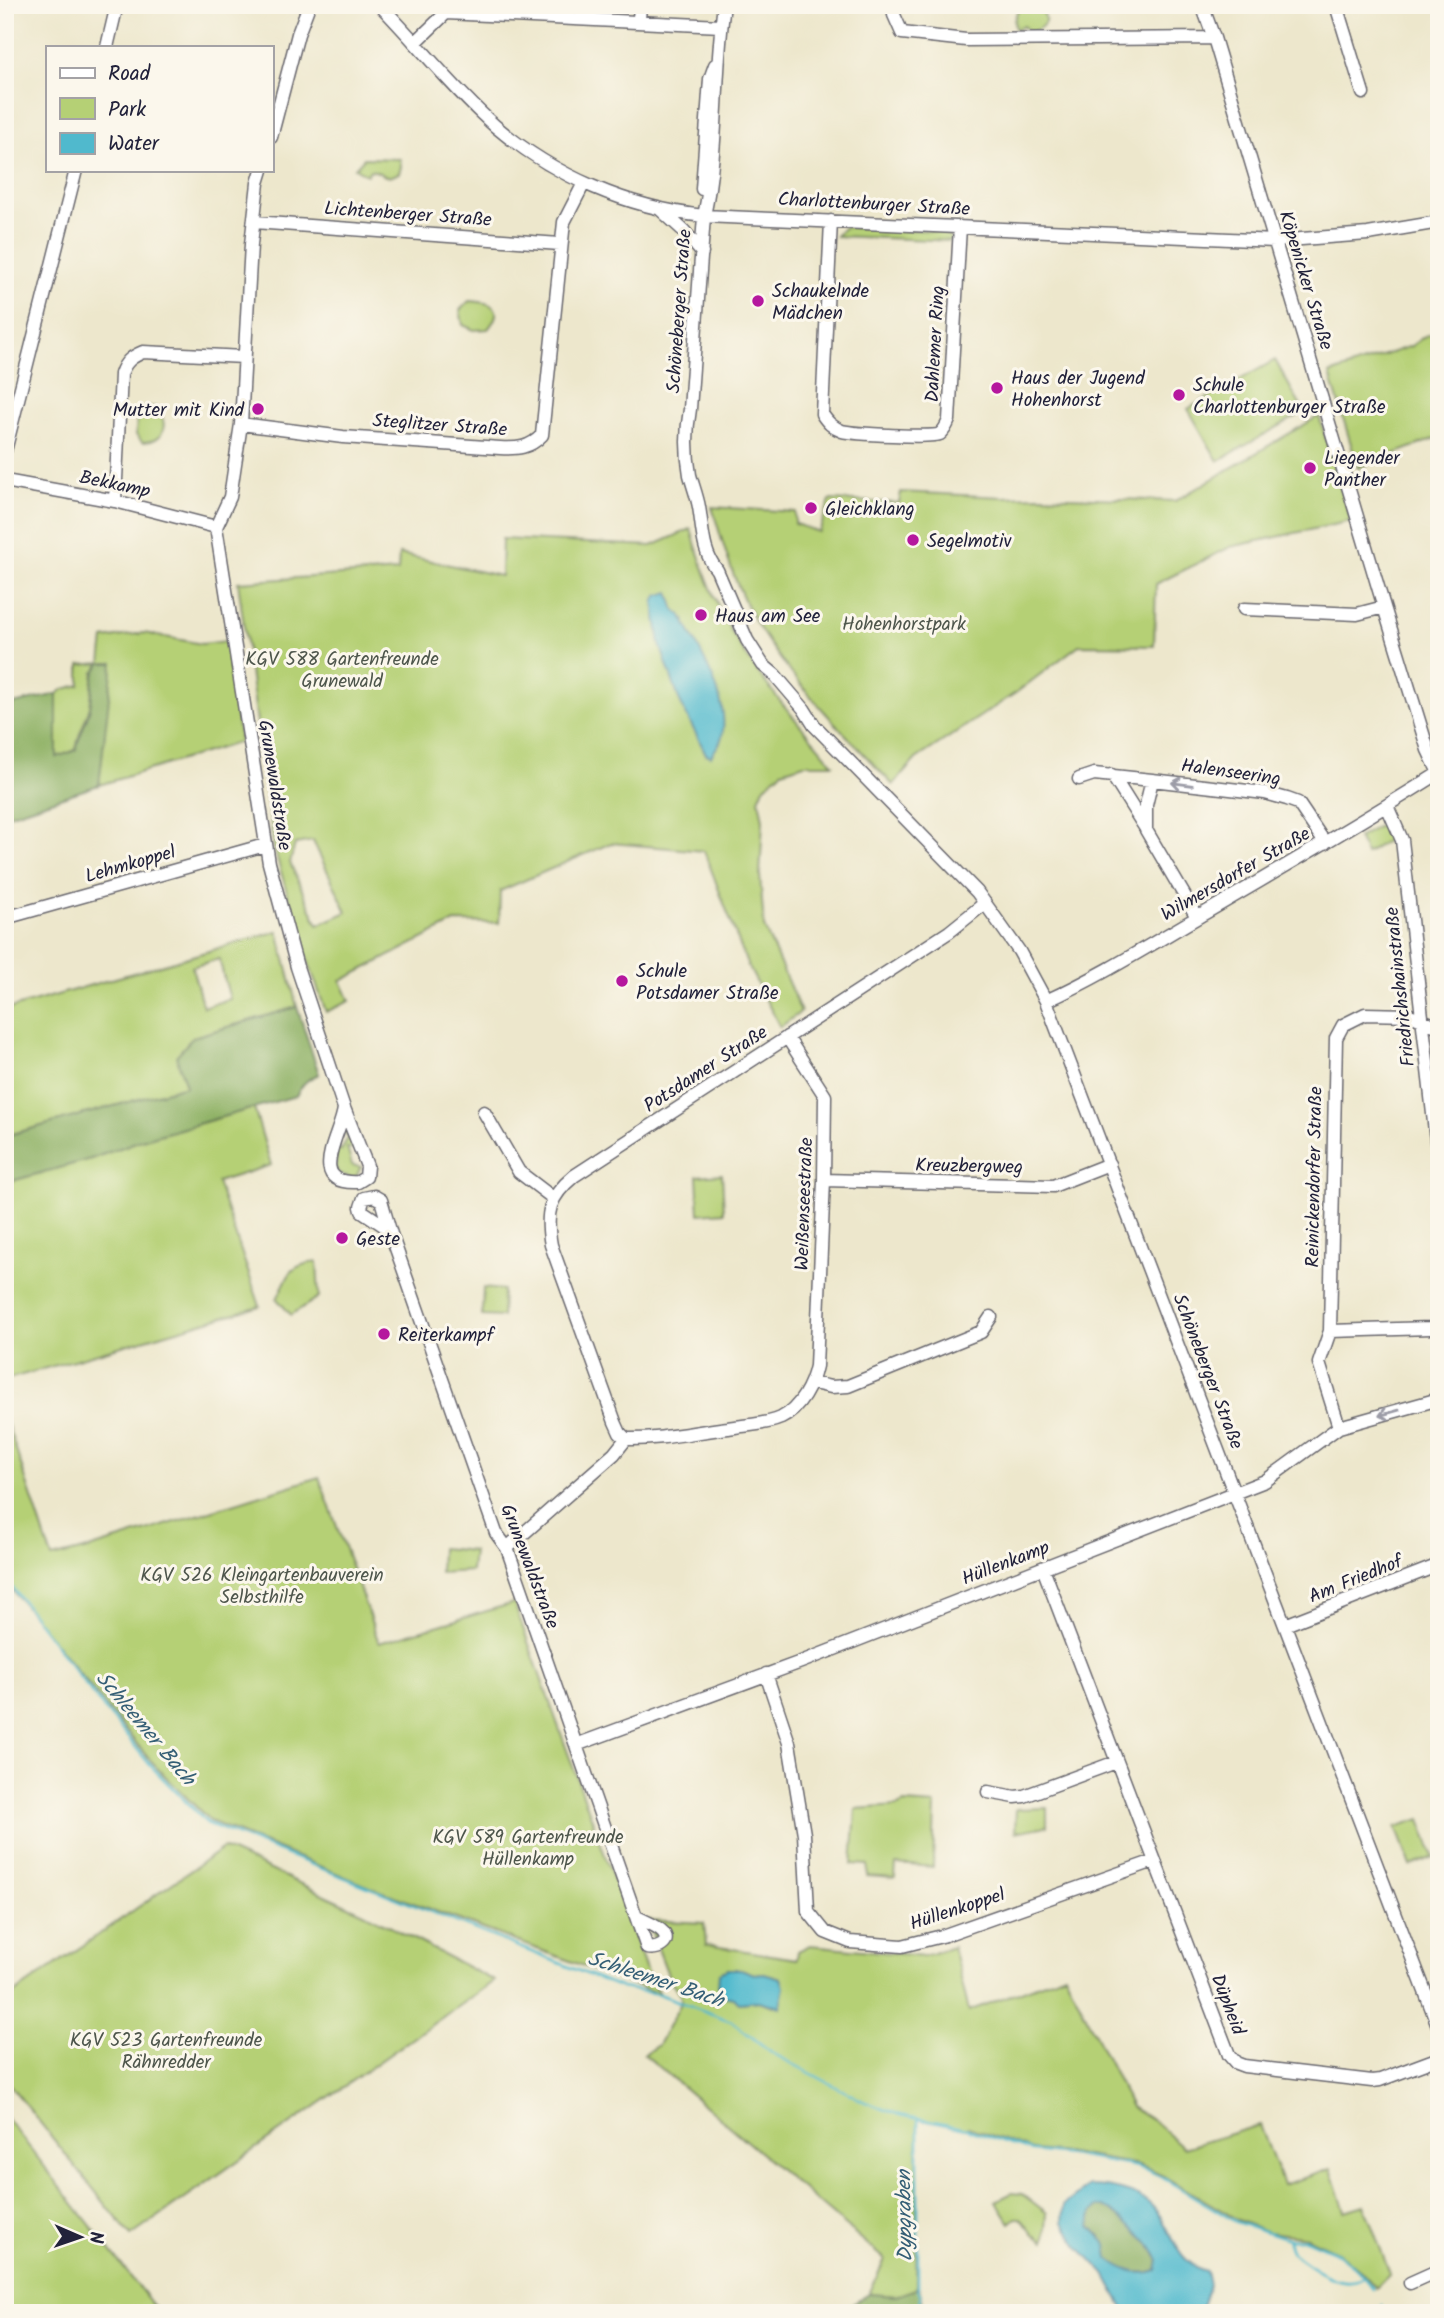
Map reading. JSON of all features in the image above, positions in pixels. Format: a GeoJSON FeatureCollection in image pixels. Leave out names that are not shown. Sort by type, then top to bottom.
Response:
{"type":"FeatureCollection","features":[{"type":"Feature","properties":{"kind":"street"},"geometry":{"type":"LineString","coordinates":[[107,46],[117,5]]}},
{"type":"Feature","properties":{"kind":"street"},"geometry":{"type":"LineString","coordinates":[[273,129],[298,34],[309,5]]}},
{"type":"Feature","properties":{"kind":"street","name":"Charlottenburger Straße"},"geometry":{"type":"LineString","coordinates":[[380,5],[467,99],[525,149],[584,183],[661,210],[704,216],[1275,241],[1368,234],[1439,222]]}},
{"type":"Feature","properties":{"kind":"street"},"geometry":{"type":"LineString","coordinates":[[639,20],[640,5]]}},
{"type":"Feature","properties":{"kind":"street","name":"Schöneberger Straße"},"geometry":{"type":"LineString","coordinates":[[724,5],[706,125],[702,253],[690,409],[694,426],[696,489],[718,570],[742,624],[760,647],[775,676],[804,709],[814,725],[946,859],[985,903],[1019,951],[1046,1001],[1439,2028]]}},
{"type":"Feature","properties":{"kind":"street"},"geometry":{"type":"LineString","coordinates":[[894,5],[894,15],[902,33],[929,37],[966,40],[1214,38]]}},
{"type":"Feature","properties":{"kind":"street","name":"Köpenicker Straße"},"geometry":{"type":"LineString","coordinates":[[1202,5],[1428,750],[1439,773]]}},
{"type":"Feature","properties":{"kind":"street"},"geometry":{"type":"LineString","coordinates":[[1336,5],[1363,93]]}},
{"type":"Feature","properties":{"kind":"street"},"geometry":{"type":"LineString","coordinates":[[416,42],[446,13],[639,20],[721,26]]}},
{"type":"Feature","properties":{"kind":"street"},"geometry":{"type":"LineString","coordinates":[[5,451],[75,172]]}},
{"type":"Feature","properties":{"kind":"street"},"geometry":{"type":"LineString","coordinates":[[216,527],[230,497],[240,424],[254,222],[261,172]]}},
{"type":"Feature","properties":{"kind":"street","name":"Steglitzer Straße"},"geometry":{"type":"LineString","coordinates":[[240,424],[343,437],[500,448],[521,449],[537,441],[542,435],[564,222],[584,183]]}},
{"type":"Feature","properties":{"kind":"street"},"geometry":{"type":"LineString","coordinates":[[661,210],[684,231],[702,253]]}},
{"type":"Feature","properties":{"kind":"street","name":"Dahlemer Ring"},"geometry":{"type":"LineString","coordinates":[[831,220],[821,414],[829,425],[845,432],[897,435],[936,436],[946,428],[949,420],[960,226]]}},
{"type":"Feature","properties":{"kind":"street","name":"Lichtenberger Straße"},"geometry":{"type":"LineString","coordinates":[[254,222],[560,244]]}},
{"type":"Feature","properties":{"kind":"street"},"geometry":{"type":"LineString","coordinates":[[115,501],[121,374],[131,358],[143,352],[244,356]]}},
{"type":"Feature","properties":{"kind":"street","name":"Bekkamp"},"geometry":{"type":"LineString","coordinates":[[5,481],[115,501],[216,527]]}},
{"type":"Feature","properties":{"kind":"street","name":"Grunewaldstraße"},"geometry":{"type":"LineString","coordinates":[[216,527],[265,845],[294,958],[344,1108],[367,1166],[366,1177],[358,1182],[338,1180],[331,1170],[329,1154],[344,1108]]}},
{"type":"Feature","properties":{"kind":"street"},"geometry":{"type":"LineString","coordinates":[[1244,609],[1357,614],[1384,607]]}},
{"type":"Feature","properties":{"kind":"street","name":"Wilmersdorfer Straße"},"geometry":{"type":"LineString","coordinates":[[1046,1001],[1069,991],[1325,843],[1439,773]]}},
{"type":"Feature","properties":{"kind":"street","name":"Halenseering"},"geometry":{"type":"LineString","coordinates":[[1079,779],[1094,774],[1112,775],[1282,796],[1298,803],[1325,843]]}},
{"type":"Feature","properties":{"kind":"street"},"geometry":{"type":"LineString","coordinates":[[1112,775],[1197,917]]}},
{"type":"Feature","properties":{"kind":"street","name":"Halenseering"},"geometry":{"type":"LineString","coordinates":[[1146,830],[1146,806],[1152,780]]}},
{"type":"Feature","properties":{"kind":"street","name":"Friedrichshainstraße"},"geometry":{"type":"LineString","coordinates":[[1387,806],[1402,840],[1439,1167]]}},
{"type":"Feature","properties":{"kind":"street","name":"Lehmkoppel"},"geometry":{"type":"LineString","coordinates":[[5,918],[265,845]]}},
{"type":"Feature","properties":{"kind":"street","name":"Potsdamer Straße"},"geometry":{"type":"LineString","coordinates":[[554,1198],[574,1176],[949,932],[985,903]]}},
{"type":"Feature","properties":{"kind":"street","name":"Reinickendorfer Straße"},"geometry":{"type":"LineString","coordinates":[[1339,1427],[1319,1363],[1330,1331],[1336,1038],[1343,1026],[1365,1014],[1410,1015],[1434,1026],[1439,1025]]}},
{"type":"Feature","properties":{"kind":"street","name":"Weißenseestraße"},"geometry":{"type":"LineString","coordinates":[[787,1037],[825,1096],[824,1180],[816,1366],[813,1382]]}},
{"type":"Feature","properties":{"kind":"street"},"geometry":{"type":"LineString","coordinates":[[484,1112],[519,1172],[554,1198],[548,1215],[551,1245],[615,1422],[626,1439],[704,1431],[781,1418],[793,1409],[813,1382],[831,1387],[848,1386],[981,1332],[991,1317]]}},
{"type":"Feature","properties":{"kind":"street","name":"Kreuzbergweg"},"geometry":{"type":"LineString","coordinates":[[824,1180],[1053,1186],[1109,1164]]}},
{"type":"Feature","properties":{"kind":"street","name":"Grunewaldstraße"},"geometry":{"type":"LineString","coordinates":[[389,1229],[496,1533],[507,1548],[637,1917]]}},
{"type":"Feature","properties":{"kind":"street"},"geometry":{"type":"LineString","coordinates":[[1330,1331],[1431,1328],[1439,1323]]}},
{"type":"Feature","properties":{"kind":"street","name":"Hüllenkamp"},"geometry":{"type":"LineString","coordinates":[[576,1745],[1044,1568],[1265,1480],[1339,1427],[1439,1399]]}},
{"type":"Feature","properties":{"kind":"street"},"geometry":{"type":"LineString","coordinates":[[507,1548],[614,1454],[626,1439]]}},
{"type":"Feature","properties":{"kind":"street","name":"Am Friedhof"},"geometry":{"type":"LineString","coordinates":[[1285,1625],[1439,1564]]}},
{"type":"Feature","properties":{"kind":"street","name":"Düpheid"},"geometry":{"type":"LineString","coordinates":[[1044,1568],[1224,2045],[1236,2063],[1372,2081],[1439,2057]]}},
{"type":"Feature","properties":{"kind":"street","name":"Hüllenkoppel"},"geometry":{"type":"LineString","coordinates":[[766,1674],[789,1743],[804,1834],[808,1912],[825,1931],[849,1942],[901,1946],[942,1936],[1154,1861]]}},
{"type":"Feature","properties":{"kind":"street"},"geometry":{"type":"LineString","coordinates":[[988,1792],[1024,1796],[1116,1762]]}},
{"type":"Feature","properties":{"kind":"street"},"geometry":{"type":"LineString","coordinates":[[1410,2283],[1439,2270]]}},
{"type":"Feature","properties":{"kind":"green space"},"geometry":{"type":"Polygon","coordinates":[[[1025,5],[1043,5],[1045,22],[1030,32],[1023,26],[1016,30],[1014,23],[1020,9],[1025,5]]]}},
{"type":"Feature","properties":{"kind":"green space"},"geometry":{"type":"Polygon","coordinates":[[[364,158],[400,159],[399,173],[386,176],[370,170],[367,175],[355,168],[364,158]]]}},
{"type":"Feature","properties":{"kind":"green space"},"geometry":{"type":"Polygon","coordinates":[[[844,227],[945,231],[953,241],[836,236],[844,227]]]}},
{"type":"Feature","properties":{"kind":"green space"},"geometry":{"type":"Polygon","coordinates":[[[469,301],[494,307],[496,315],[488,329],[474,330],[463,325],[460,310],[469,301]]]}},
{"type":"Feature","properties":{"kind":"green space"},"geometry":{"type":"Polygon","coordinates":[[[1439,332],[1439,437],[1358,468],[1330,374],[1411,346],[1425,336],[1439,332]]]}},
{"type":"Feature","properties":{"kind":"green space"},"geometry":{"type":"Polygon","coordinates":[[[1275,360],[1304,412],[1218,461],[1188,409],[1275,360]]]}},
{"type":"Feature","properties":{"kind":"green space"},"geometry":{"type":"Polygon","coordinates":[[[146,407],[155,407],[164,425],[160,436],[142,442],[136,435],[137,412],[146,407]]]}},
{"type":"Feature","properties":{"kind":"green space","name":"Hohenhorstpark"},"geometry":{"type":"Polygon","coordinates":[[[1319,416],[1351,521],[1230,547],[1156,584],[1154,646],[1079,645],[1017,692],[916,759],[893,785],[839,728],[772,648],[750,612],[737,583],[712,507],[795,512],[795,524],[819,532],[830,500],[899,503],[901,492],[1175,501],[1319,416]]]}},
{"type":"Feature","properties":{"kind":"green space","name":"KGV 588 Gartenfreunde Grunewald"},"geometry":{"type":"Polygon","coordinates":[[[691,529],[714,596],[737,642],[767,684],[833,764],[804,764],[782,771],[764,787],[759,799],[763,820],[760,875],[764,927],[801,1012],[780,1027],[747,964],[704,851],[611,843],[500,891],[499,923],[455,922],[341,981],[350,1001],[326,1012],[302,944],[274,848],[238,582],[398,571],[399,554],[501,576],[502,539],[652,546],[691,529]],[[669,592],[699,737],[706,754],[720,742],[717,692],[682,616],[675,611],[669,592]],[[313,841],[295,844],[290,863],[318,925],[347,912],[313,841]]]}},
{"type":"Feature","properties":{"kind":"green space"},"geometry":{"type":"Polygon","coordinates":[[[144,633],[202,644],[226,641],[240,742],[99,785],[112,663],[94,672],[90,707],[76,750],[57,758],[57,694],[64,689],[80,685],[80,665],[101,663],[104,639],[144,633]]]}},
{"type":"Feature","properties":{"kind":"green space"},"geometry":{"type":"Polygon","coordinates":[[[101,663],[113,663],[99,785],[5,816],[5,722],[13,704],[57,694],[57,757],[76,750],[90,707],[94,674],[101,663]]]}},
{"type":"Feature","properties":{"kind":"green space"},"geometry":{"type":"Polygon","coordinates":[[[1384,823],[1392,837],[1366,854],[1358,838],[1384,823]]]}},
{"type":"Feature","properties":{"kind":"green space"},"geometry":{"type":"Polygon","coordinates":[[[278,931],[297,1007],[193,1037],[187,1086],[5,1136],[5,1010],[278,931]],[[219,959],[192,967],[203,1007],[230,999],[219,959]]]}},
{"type":"Feature","properties":{"kind":"green space"},"geometry":{"type":"Polygon","coordinates":[[[297,1007],[319,1074],[305,1082],[296,1096],[141,1140],[91,1159],[5,1183],[5,1136],[186,1086],[176,1056],[193,1037],[297,1007]]]}},
{"type":"Feature","properties":{"kind":"green space"},"geometry":{"type":"Polygon","coordinates":[[[254,1108],[271,1165],[217,1182],[260,1306],[5,1380],[5,1183],[254,1108]]]}},
{"type":"Feature","properties":{"kind":"green space"},"geometry":{"type":"Polygon","coordinates":[[[346,1124],[355,1149],[347,1148],[352,1165],[361,1167],[356,1177],[352,1178],[338,1173],[334,1165],[336,1145],[341,1151],[348,1137],[342,1129],[346,1124]]]}},
{"type":"Feature","properties":{"kind":"green space"},"geometry":{"type":"Polygon","coordinates":[[[722,1174],[724,1212],[699,1214],[697,1176],[722,1174]]]}},
{"type":"Feature","properties":{"kind":"green space"},"geometry":{"type":"Polygon","coordinates":[[[317,1262],[319,1297],[291,1315],[277,1299],[284,1284],[295,1269],[317,1262]]]}},
{"type":"Feature","properties":{"kind":"green space"},"geometry":{"type":"Polygon","coordinates":[[[483,1288],[503,1290],[502,1317],[482,1316],[483,1288]]]}},
{"type":"Feature","properties":{"kind":"green space"},"geometry":{"type":"Polygon","coordinates":[[[5,1417],[52,1558],[319,1477],[379,1643],[514,1603],[647,1972],[659,1994],[370,1887],[210,1821],[152,1763],[5,1581],[5,1417]]]}},
{"type":"Feature","properties":{"kind":"green space"},"geometry":{"type":"Polygon","coordinates":[[[441,1548],[473,1551],[471,1571],[440,1573],[441,1548]]]}},
{"type":"Feature","properties":{"kind":"green space"},"geometry":{"type":"Polygon","coordinates":[[[904,1803],[935,1805],[933,1867],[896,1864],[895,1878],[867,1876],[868,1865],[852,1864],[856,1809],[898,1806],[904,1803]]]}},
{"type":"Feature","properties":{"kind":"green space"},"geometry":{"type":"Polygon","coordinates":[[[1047,1808],[1047,1826],[1015,1832],[1016,1809],[1047,1808]]]}},
{"type":"Feature","properties":{"kind":"green space"},"geometry":{"type":"Polygon","coordinates":[[[1420,1819],[1434,1857],[1411,1866],[1396,1827],[1420,1819]]]}},
{"type":"Feature","properties":{"kind":"green space","name":"KGV 523 Gartenfreunde Rähnredder"},"geometry":{"type":"Polygon","coordinates":[[[223,1848],[364,1913],[494,1981],[131,2236],[5,2079],[5,2000],[223,1848]]]}},
{"type":"Feature","properties":{"kind":"green space"},"geometry":{"type":"Polygon","coordinates":[[[647,1920],[704,1923],[706,1945],[797,1959],[798,1951],[810,1945],[924,1956],[953,1947],[969,2011],[1065,1974],[1131,2107],[1155,2122],[1184,2148],[1260,2125],[1283,2185],[1331,2169],[1345,2211],[1364,2205],[1390,2274],[1376,2288],[1357,2267],[1334,2250],[1307,2237],[1268,2232],[1238,2220],[1139,2165],[1069,2153],[1032,2150],[968,2127],[967,2129],[918,2119],[916,2289],[896,2296],[869,2294],[885,2259],[644,2054],[658,2045],[681,2003],[681,1997],[670,1980],[647,1920]],[[728,1969],[735,1998],[739,2003],[759,2001],[773,2006],[781,1978],[741,1969],[728,1969]]]}},
{"type":"Feature","properties":{"kind":"green space"},"geometry":{"type":"Polygon","coordinates":[[[5,2116],[159,2313],[5,2313],[5,2116]]]}},
{"type":"Feature","properties":{"kind":"green space"},"geometry":{"type":"Polygon","coordinates":[[[1012,2193],[1022,2194],[1047,2213],[1045,2241],[1034,2235],[1021,2218],[1010,2223],[996,2201],[1012,2193]]]}},
{"type":"Feature","properties":{"kind":"green space"},"geometry":{"type":"Polygon","coordinates":[[[1097,2207],[1111,2210],[1148,2242],[1159,2261],[1157,2270],[1132,2271],[1118,2267],[1108,2258],[1104,2242],[1090,2226],[1092,2212],[1097,2207]]]}},
{"type":"Feature","properties":{"kind":"green space"},"geometry":{"type":"Polygon","coordinates":[[[919,2288],[922,2299],[918,2313],[838,2313],[869,2294],[896,2296],[919,2288]]]}},
{"type":"Feature","properties":{"kind":"water"},"geometry":{"type":"Polygon","coordinates":[[[669,592],[675,611],[682,616],[719,695],[723,727],[720,742],[711,756],[706,754],[680,702],[660,645],[654,603],[657,596],[669,592]]]}},
{"type":"Feature","properties":{"kind":"water"},"geometry":{"type":"Polygon","coordinates":[[[728,1969],[741,1969],[781,1978],[784,1987],[780,2007],[759,2001],[739,2003],[734,1998],[722,1996],[718,1987],[719,1973],[728,1969]]]}},
{"type":"Feature","properties":{"kind":"water"},"geometry":{"type":"Polygon","coordinates":[[[1089,2186],[1122,2190],[1145,2200],[1159,2214],[1186,2260],[1206,2271],[1209,2285],[1200,2313],[1126,2313],[1105,2274],[1078,2246],[1063,2222],[1064,2205],[1089,2186]],[[1097,2207],[1092,2212],[1090,2226],[1107,2244],[1109,2259],[1132,2271],[1145,2273],[1157,2270],[1159,2260],[1148,2242],[1104,2207],[1097,2207]]]}},
{"type":"Feature","properties":{"kind":"waterway","name":"Schleemer Bach"},"geometry":{"type":"LineString","coordinates":[[5,1578],[150,1765],[207,1823],[622,1988],[659,1994],[731,2021],[774,2054],[865,2102],[900,2115],[967,2129],[1032,2151],[1138,2167],[1163,2178],[1236,2222],[1289,2239],[1306,2239],[1334,2251],[1356,2268],[1373,2289]]}},
{"type":"Feature","properties":{"kind":"waterway","name":"Dypgraben"},"geometry":{"type":"LineString","coordinates":[[916,2313],[921,2297],[918,2289],[918,2119]]}},
{"type":"Feature","properties":{"kind":"waterway"},"geometry":{"type":"LineString","coordinates":[[1289,2240],[1292,2253],[1326,2276],[1345,2281],[1364,2277]]}},
{"type":"Feature","properties":{"kind":"waterway","name":"Schleemer Bach"},"geometry":{"type":"LineString","coordinates":[[1382,2305],[1385,2313]]}},
{"type":"Feature","properties":{"kind":"place","name":"Schaukelnde Mädchen"},"geometry":{"type":"Point","coordinates":[758,301]}},
{"type":"Feature","properties":{"kind":"place","name":"Haus der Jugend Hohenhorst"},"geometry":{"type":"Point","coordinates":[997,388]}},
{"type":"Feature","properties":{"kind":"place","name":"Schule Charlottenburger Straße"},"geometry":{"type":"Point","coordinates":[1179,395]}},
{"type":"Feature","properties":{"kind":"place","name":"Mutter mit Kind"},"geometry":{"type":"Point","coordinates":[258,409]}},
{"type":"Feature","properties":{"kind":"place","name":"Liegender Panther"},"geometry":{"type":"Point","coordinates":[1310,468]}},
{"type":"Feature","properties":{"kind":"place","name":"Gleichklang"},"geometry":{"type":"Point","coordinates":[811,508]}},
{"type":"Feature","properties":{"kind":"place","name":"Segelmotiv"},"geometry":{"type":"Point","coordinates":[913,540]}},
{"type":"Feature","properties":{"kind":"place","name":"Haus am See"},"geometry":{"type":"Point","coordinates":[701,615]}},
{"type":"Feature","properties":{"kind":"place","name":"Schule Potsdamer Straße"},"geometry":{"type":"Point","coordinates":[622,981]}},
{"type":"Feature","properties":{"kind":"place","name":"Geste"},"geometry":{"type":"Point","coordinates":[342,1238]}},
{"type":"Feature","properties":{"kind":"place","name":"Reiterkampf"},"geometry":{"type":"Point","coordinates":[384,1334]}},
{"type":"Feature","properties":{"kind":"park label","name":"KGV 526 Kleingartenbauverein Selbsthilfe"},"geometry":{"type":"Point","coordinates":[262,1585]}},
{"type":"Feature","properties":{"kind":"park label","name":"KGV 589 Gartenfreunde Hüllenkamp"},"geometry":{"type":"Point","coordinates":[528,1847]}}]}
